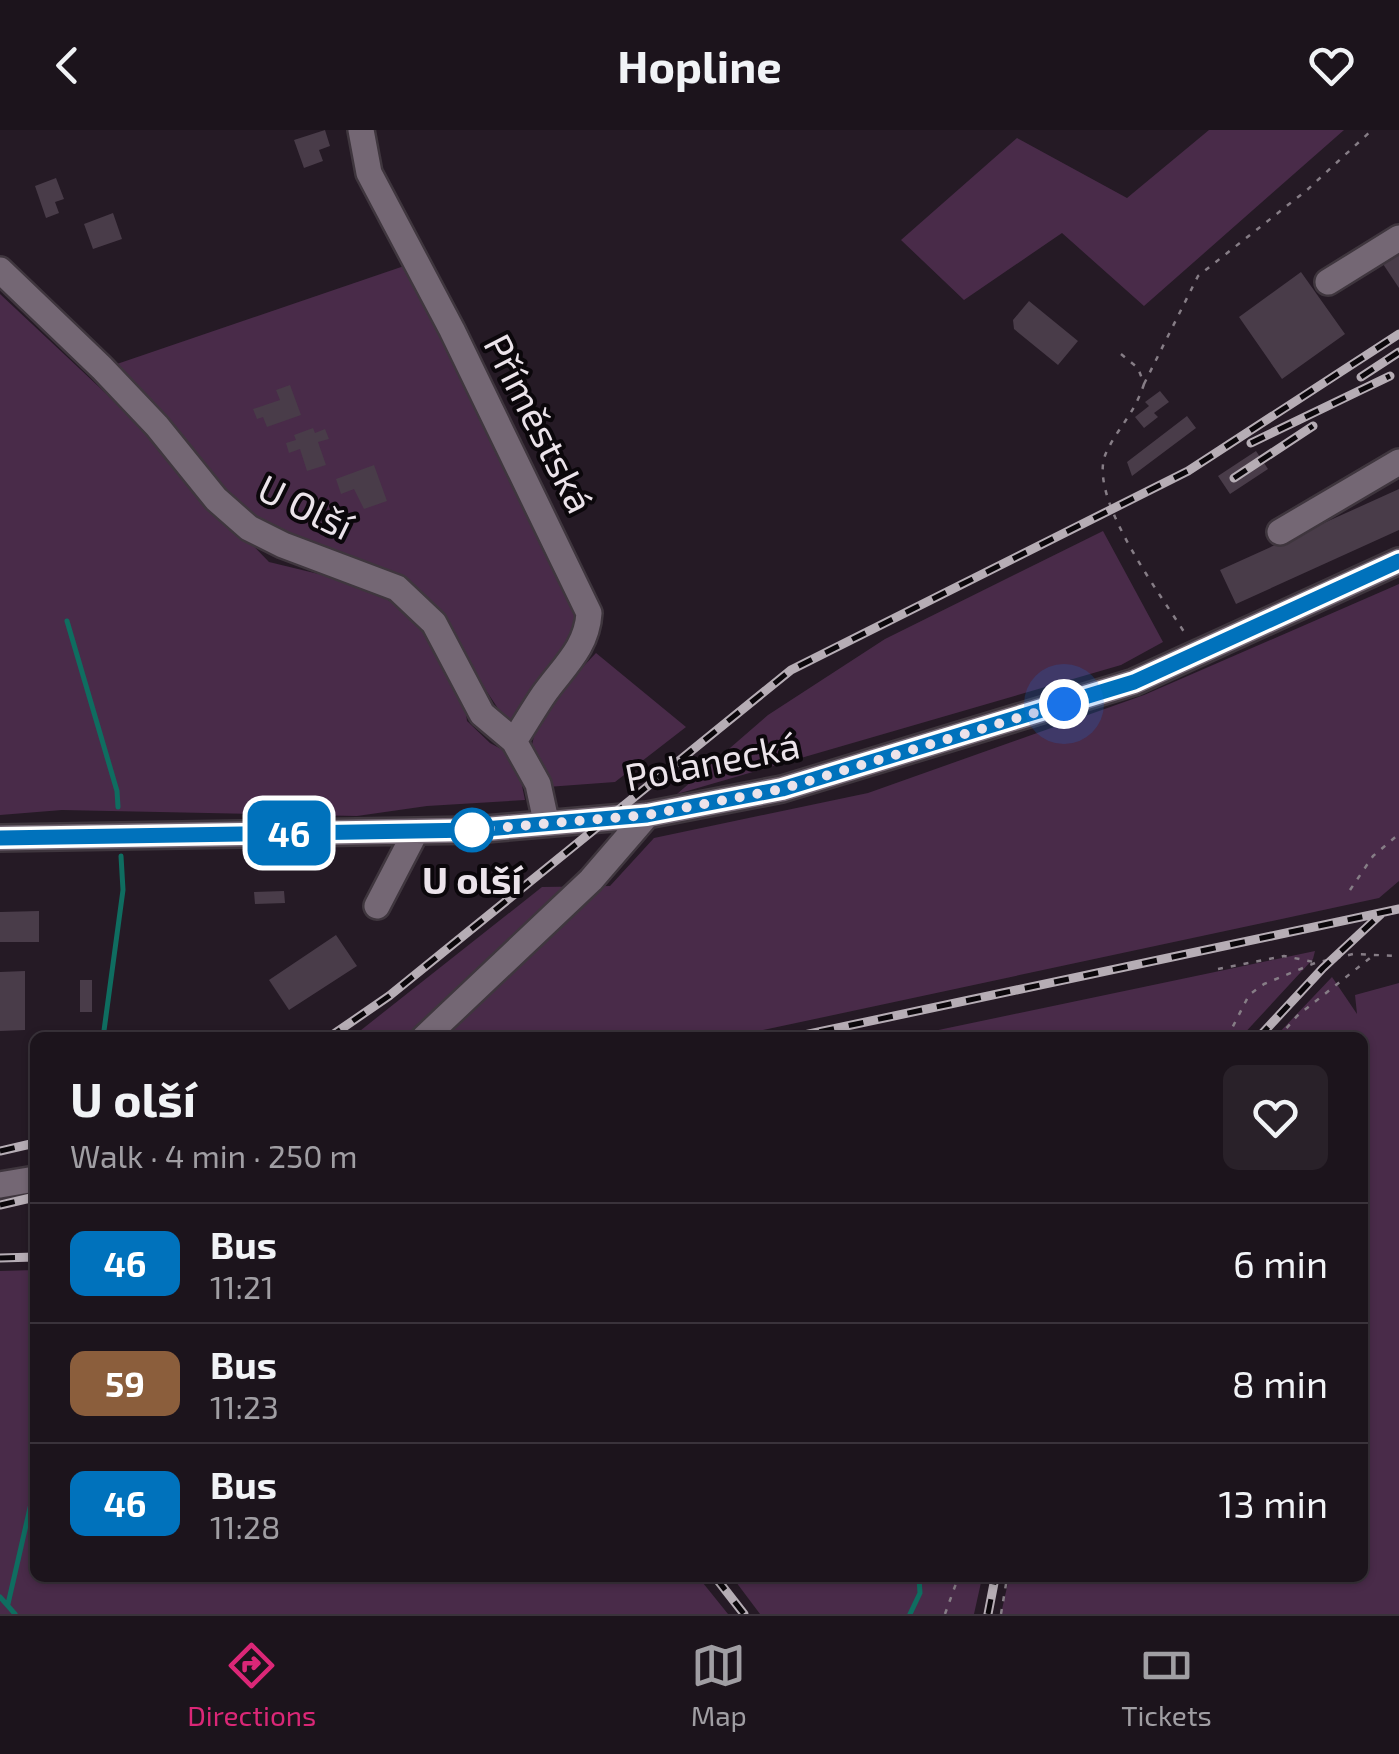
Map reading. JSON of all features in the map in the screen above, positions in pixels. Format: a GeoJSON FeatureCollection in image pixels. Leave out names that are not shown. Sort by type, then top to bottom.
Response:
{"type":"FeatureCollection","features":[{"type":"Feature","properties":{"kind":"street","name":"Příměstská"},"geometry":{"type":"LineString","coordinates":[[362,130],[369,173],[452,330],[589,613],[588,633],[514,742]]}},
{"type":"Feature","properties":{"kind":"street"},"geometry":{"type":"LineString","coordinates":[[1328,282],[1399,238]]}},
{"type":"Feature","properties":{"kind":"street","name":"U Olší"},"geometry":{"type":"LineString","coordinates":[[0,270],[102,368],[216,498],[249,528],[282,545],[397,588],[434,622],[482,714],[514,742],[538,784],[546,821]]}},
{"type":"Feature","properties":{"kind":"street"},"geometry":{"type":"LineString","coordinates":[[1280,532],[1399,462]]}},
{"type":"Feature","properties":{"kind":"street","name":"Polanecká"},"geometry":{"type":"LineString","coordinates":[[0,838],[474,830],[647,815],[782,789],[1134,682],[1399,561]]}},
{"type":"Feature","properties":{"kind":"street"},"geometry":{"type":"LineString","coordinates":[[430,1032],[591,880],[647,815]]}},
{"type":"Feature","properties":{"kind":"street"},"geometry":{"type":"LineString","coordinates":[[377,906],[404,860],[416,830]]}},
{"type":"Feature","properties":{"kind":"street"},"geometry":{"type":"LineString","coordinates":[[0,1185],[30,1180]]}},
{"type":"Feature","properties":{"kind":"path"},"geometry":{"type":"LineString","coordinates":[[1198,653],[1113,512],[1100,478],[1106,454],[1134,412],[1198,276],[1308,190],[1372,130]]}},
{"type":"Feature","properties":{"kind":"path"},"geometry":{"type":"LineString","coordinates":[[1121,354],[1138,368],[1144,384]]}},
{"type":"Feature","properties":{"kind":"path"},"geometry":{"type":"LineString","coordinates":[[1350,890],[1374,856],[1399,834]]}},
{"type":"Feature","properties":{"kind":"path"},"geometry":{"type":"LineString","coordinates":[[1230,1032],[1249,995],[1264,984],[1316,963],[1353,954],[1399,956]]}},
{"type":"Feature","properties":{"kind":"path"},"geometry":{"type":"LineString","coordinates":[[1218,969],[1284,956],[1316,963]]}},
{"type":"Feature","properties":{"kind":"path"},"geometry":{"type":"LineString","coordinates":[[1283,1032],[1297,1016],[1371,957]]}},
{"type":"Feature","properties":{"kind":"path"},"geometry":{"type":"LineString","coordinates":[[944,1614],[956,1582]]}},
{"type":"Feature","properties":{"kind":"path"},"geometry":{"type":"LineString","coordinates":[[1001,1614],[1006,1582]]}},
{"type":"Feature","properties":{"kind":"shaded area"},"geometry":{"type":"Polygon","coordinates":[[[1209,130],[1344,130],[1144,306],[1062,233],[964,300],[901,240],[1017,138],[1127,198],[1209,130]]]}},
{"type":"Feature","properties":{"kind":"shaded area"},"geometry":{"type":"Polygon","coordinates":[[[407,265],[581,624],[509,725],[426,600],[287,538],[228,497],[114,365],[407,265]]]}},
{"type":"Feature","properties":{"kind":"shaded area"},"geometry":{"type":"Polygon","coordinates":[[[0,294],[114,401],[269,562],[360,584],[421,619],[464,698],[467,721],[490,743],[516,757],[525,800],[427,806],[357,816],[62,810],[0,815],[0,294]]]}},
{"type":"Feature","properties":{"kind":"shaded area"},"geometry":{"type":"Polygon","coordinates":[[[1103,531],[1163,642],[1121,665],[677,794],[768,715],[885,639],[1103,531]]]}},
{"type":"Feature","properties":{"kind":"shaded area"},"geometry":{"type":"Polygon","coordinates":[[[1399,584],[1399,881],[1379,898],[754,1032],[359,1032],[542,887],[610,886],[654,838],[868,793],[1144,695],[1399,584]]]}},
{"type":"Feature","properties":{"kind":"shaded area"},"geometry":{"type":"Polygon","coordinates":[[[596,653],[686,727],[615,782],[547,787],[530,754],[539,713],[596,653]]]}},
{"type":"Feature","properties":{"kind":"shaded area"},"geometry":{"type":"Polygon","coordinates":[[[1315,951],[1313,959],[1246,1032],[929,1032],[1315,951]]]}},
{"type":"Feature","properties":{"kind":"shaded area"},"geometry":{"type":"Polygon","coordinates":[[[1332,977],[1357,1014],[1355,995],[1399,983],[1399,1614],[1001,1614],[1008,1582],[1368,1582],[1368,1032],[1280,1032],[1332,977]]]}},
{"type":"Feature","properties":{"kind":"shaded area"},"geometry":{"type":"Polygon","coordinates":[[[30,1270],[30,1582],[702,1582],[728,1614],[0,1614],[0,1271],[30,1270]]]}},
{"type":"Feature","properties":{"kind":"shaded area"},"geometry":{"type":"Polygon","coordinates":[[[736,1582],[981,1582],[974,1614],[760,1614],[736,1582]]]}},
{"type":"Feature","properties":{"kind":"building"},"geometry":{"type":"Polygon","coordinates":[[[325,130],[330,146],[319,150],[323,161],[304,168],[294,140],[325,130]]]}},
{"type":"Feature","properties":{"kind":"building"},"geometry":{"type":"Polygon","coordinates":[[[56,178],[64,199],[55,202],[59,213],[46,218],[35,186],[56,178]]]}},
{"type":"Feature","properties":{"kind":"building"},"geometry":{"type":"Polygon","coordinates":[[[113,213],[122,239],[93,249],[84,224],[113,213]]]}},
{"type":"Feature","properties":{"kind":"building"},"geometry":{"type":"Polygon","coordinates":[[[1399,254],[1399,288],[1383,264],[1399,254]]]}},
{"type":"Feature","properties":{"kind":"building"},"geometry":{"type":"Polygon","coordinates":[[[1301,272],[1345,334],[1282,379],[1239,317],[1301,272]]]}},
{"type":"Feature","properties":{"kind":"building"},"geometry":{"type":"Polygon","coordinates":[[[1029,301],[1078,341],[1058,365],[1014,329],[1013,320],[1029,301]]]}},
{"type":"Feature","properties":{"kind":"building"},"geometry":{"type":"Polygon","coordinates":[[[290,385],[301,415],[267,427],[253,409],[280,400],[276,390],[290,385]]]}},
{"type":"Feature","properties":{"kind":"building"},"geometry":{"type":"Polygon","coordinates":[[[1160,391],[1169,402],[1154,413],[1158,417],[1144,428],[1135,417],[1149,406],[1145,402],[1160,391]]]}},
{"type":"Feature","properties":{"kind":"building"},"geometry":{"type":"Polygon","coordinates":[[[1187,416],[1196,428],[1132,476],[1127,462],[1187,416]]]}},
{"type":"Feature","properties":{"kind":"building"},"geometry":{"type":"Polygon","coordinates":[[[313,428],[315,433],[325,429],[329,439],[318,442],[326,465],[307,471],[300,449],[289,453],[286,443],[296,440],[294,435],[313,428]]]}},
{"type":"Feature","properties":{"kind":"building"},"geometry":{"type":"Polygon","coordinates":[[[1256,451],[1268,469],[1230,494],[1218,476],[1256,451]]]}},
{"type":"Feature","properties":{"kind":"building"},"geometry":{"type":"Polygon","coordinates":[[[374,465],[387,501],[364,509],[354,489],[341,494],[336,479],[374,465]]]}},
{"type":"Feature","properties":{"kind":"building"},"geometry":{"type":"Polygon","coordinates":[[[1399,489],[1399,530],[1236,604],[1220,570],[1399,489]]]}},
{"type":"Feature","properties":{"kind":"building"},"geometry":{"type":"Polygon","coordinates":[[[284,891],[285,903],[255,904],[254,892],[284,891]]]}},
{"type":"Feature","properties":{"kind":"building"},"geometry":{"type":"Polygon","coordinates":[[[39,911],[39,942],[0,942],[0,912],[39,911]]]}},
{"type":"Feature","properties":{"kind":"building"},"geometry":{"type":"Polygon","coordinates":[[[336,935],[357,966],[289,1010],[269,980],[336,935]]]}},
{"type":"Feature","properties":{"kind":"building"},"geometry":{"type":"Polygon","coordinates":[[[25,971],[25,1030],[0,1031],[0,972],[25,971]]]}},
{"type":"Feature","properties":{"kind":"building"},"geometry":{"type":"Polygon","coordinates":[[[80,980],[92,980],[92,1012],[80,1012],[80,980]]]}},
{"type":"Feature","properties":{"kind":"waterway"},"geometry":{"type":"LineString","coordinates":[[67,621],[117,791],[118,807]]}},
{"type":"Feature","properties":{"kind":"waterway"},"geometry":{"type":"LineString","coordinates":[[104,1032],[123,890],[121,856]]}},
{"type":"Feature","properties":{"kind":"waterway"},"geometry":{"type":"LineString","coordinates":[[8,1604],[30,1508]]}},
{"type":"Feature","properties":{"kind":"waterway"},"geometry":{"type":"LineString","coordinates":[[910,1614],[920,1593],[919,1582]]}},
{"type":"Feature","properties":{"kind":"waterway"},"geometry":{"type":"LineString","coordinates":[[0,1597],[15,1614]]}},
{"type":"Feature","properties":{"kind":"railway"},"geometry":{"type":"LineString","coordinates":[[337,1032],[389,996],[791,670],[1188,471],[1399,334]]}},
{"type":"Feature","properties":{"kind":"railway"},"geometry":{"type":"LineString","coordinates":[[1361,377],[1399,352]]}},
{"type":"Feature","properties":{"kind":"railway"},"geometry":{"type":"LineString","coordinates":[[1251,443],[1390,376]]}},
{"type":"Feature","properties":{"kind":"railway"},"geometry":{"type":"LineString","coordinates":[[1234,478],[1313,426]]}},
{"type":"Feature","properties":{"kind":"railway"},"geometry":{"type":"LineString","coordinates":[[818,1032],[1399,909]]}},
{"type":"Feature","properties":{"kind":"railway"},"geometry":{"type":"LineString","coordinates":[[1264,1032],[1323,968],[1381,914]]}},
{"type":"Feature","properties":{"kind":"railway"},"geometry":{"type":"LineString","coordinates":[[0,1151],[30,1144]]}},
{"type":"Feature","properties":{"kind":"railway"},"geometry":{"type":"LineString","coordinates":[[0,1205],[30,1198]]}},
{"type":"Feature","properties":{"kind":"railway"},"geometry":{"type":"LineString","coordinates":[[0,1258],[30,1257]]}},
{"type":"Feature","properties":{"kind":"railway"},"geometry":{"type":"LineString","coordinates":[[719,1582],[744,1614]]}},
{"type":"Feature","properties":{"kind":"railway"},"geometry":{"type":"LineString","coordinates":[[988,1614],[994,1582]]}},
{"type":"Feature","properties":{"kind":"bus line","name":"46"},"geometry":{"type":"LineString","coordinates":[[0,838],[474,830],[647,815],[782,789],[1134,682],[1399,561]]}},
{"type":"Feature","properties":{"kind":"place","name":"U olší"},"geometry":{"type":"Point","coordinates":[472,830]}},
{"type":"Feature","properties":{"kind":"route"},"geometry":{"type":"LineString","coordinates":[[472,830],[647,815],[782,789],[1064,704]]}}]}
